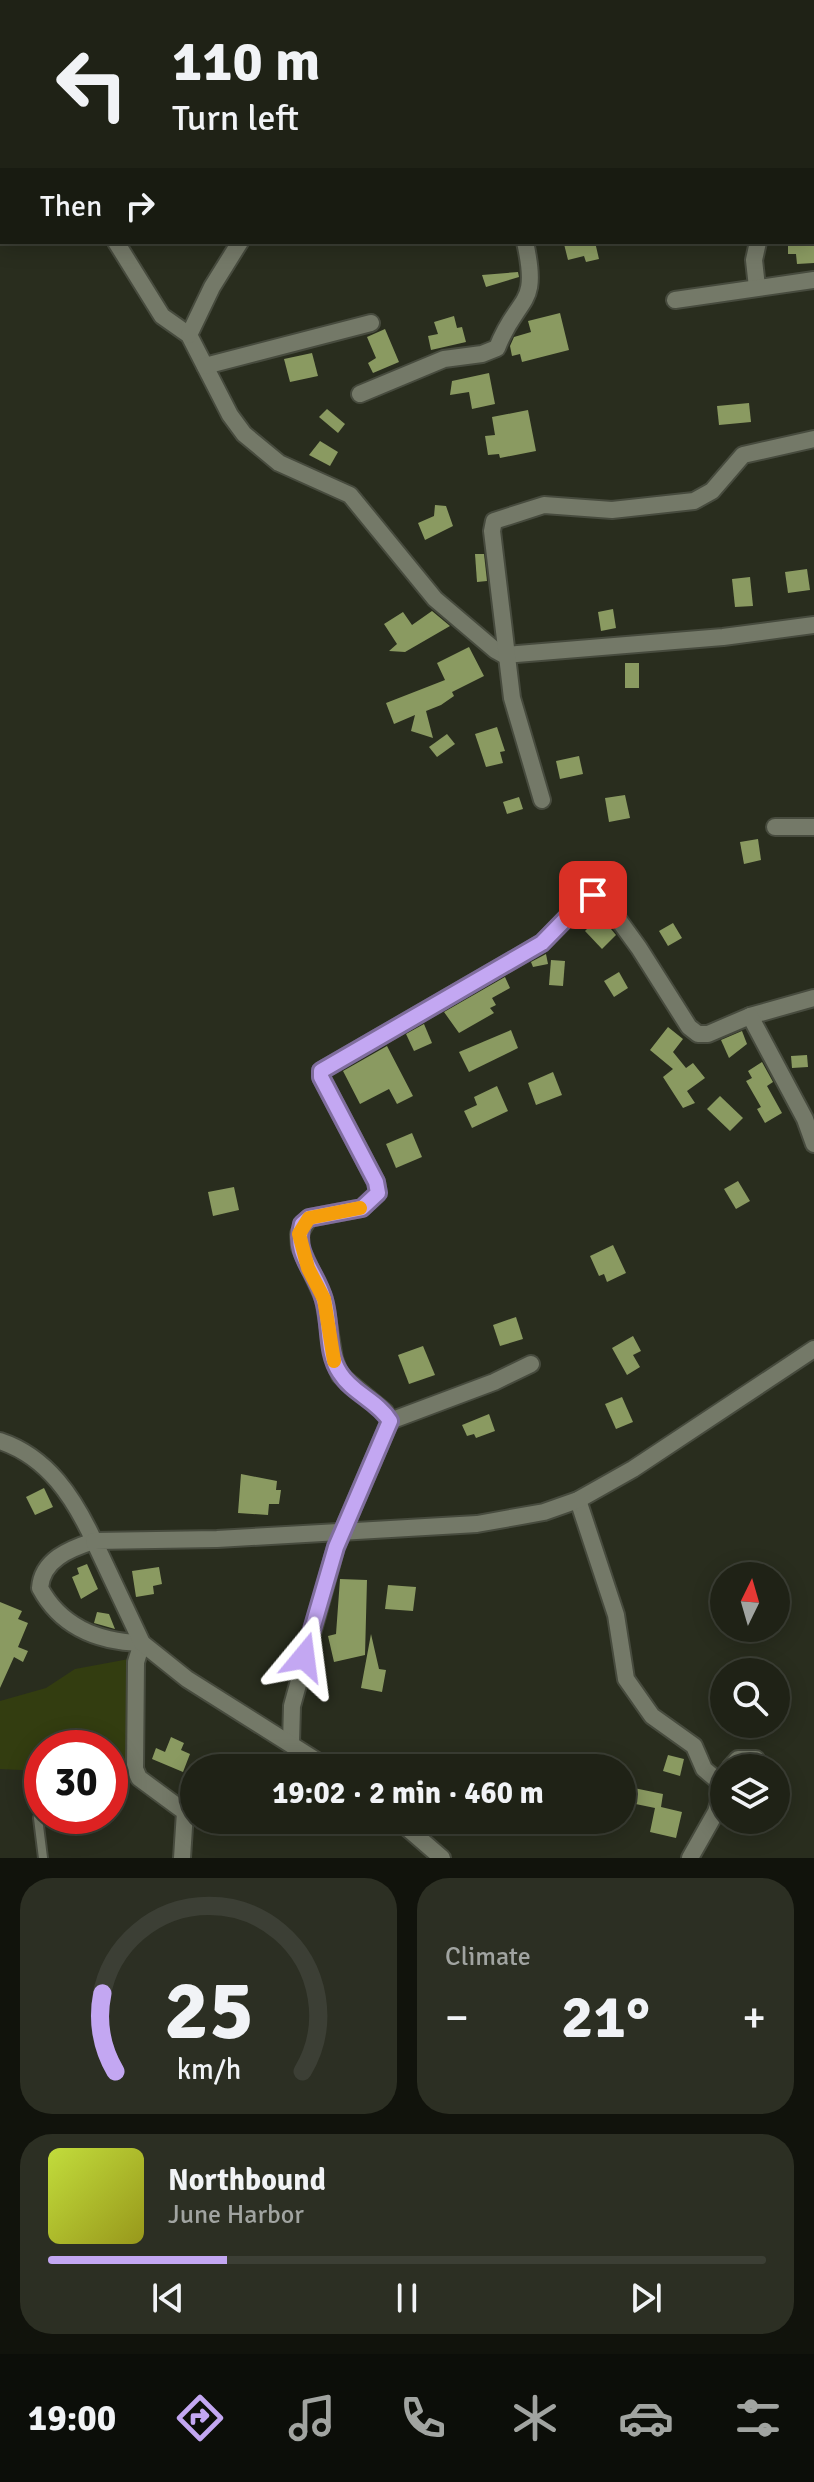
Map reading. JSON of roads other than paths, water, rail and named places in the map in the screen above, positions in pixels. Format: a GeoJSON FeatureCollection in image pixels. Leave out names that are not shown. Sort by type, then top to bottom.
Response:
{"type":"FeatureCollection","features":[{"type":"Feature","properties":{"kind":"street"},"geometry":{"type":"LineString","coordinates":[[117,244],[162,316],[189,335],[230,415],[244,434],[279,463],[350,495],[435,599],[504,655],[723,637],[814,625]]}},
{"type":"Feature","properties":{"kind":"street"},"geometry":{"type":"LineString","coordinates":[[189,335],[212,287],[239,244]]}},
{"type":"Feature","properties":{"kind":"street"},"geometry":{"type":"LineString","coordinates":[[360,394],[444,359],[482,354],[497,348],[506,324],[530,291],[532,274],[525,244]]}},
{"type":"Feature","properties":{"kind":"street"},"geometry":{"type":"LineString","coordinates":[[757,287],[754,260],[758,244]]}},
{"type":"Feature","properties":{"kind":"street"},"geometry":{"type":"LineString","coordinates":[[675,300],[814,280]]}},
{"type":"Feature","properties":{"kind":"street"},"geometry":{"type":"LineString","coordinates":[[205,366],[371,323]]}},
{"type":"Feature","properties":{"kind":"street"},"geometry":{"type":"LineString","coordinates":[[542,800],[512,698],[504,655],[492,531],[497,519],[544,505],[612,510],[694,501],[712,491],[743,455],[814,439]]}},
{"type":"Feature","properties":{"kind":"street"},"geometry":{"type":"LineString","coordinates":[[775,827],[814,827]]}},
{"type":"Feature","properties":{"kind":"street"},"geometry":{"type":"LineString","coordinates":[[390,1421],[385,1412],[340,1375],[334,1359],[324,1299],[300,1247],[302,1224],[309,1218],[362,1208],[378,1193],[376,1182],[321,1077],[321,1071],[542,943],[585,899],[593,895],[602,897],[689,1027],[698,1034],[708,1034],[750,1016],[814,998]]}},
{"type":"Feature","properties":{"kind":"street"},"geometry":{"type":"LineString","coordinates":[[750,1016],[805,1119],[814,1144]]}},
{"type":"Feature","properties":{"kind":"street"},"geometry":{"type":"LineString","coordinates":[[142,1643],[96,1637],[66,1621],[50,1607],[40,1588],[45,1568],[55,1559],[94,1541],[477,1524],[544,1512],[578,1500],[633,1469],[814,1349]]}},
{"type":"Feature","properties":{"kind":"street"},"geometry":{"type":"LineString","coordinates":[[291,1743],[295,1693],[343,1531],[390,1421],[531,1364]]}},
{"type":"Feature","properties":{"kind":"street"},"geometry":{"type":"LineString","coordinates":[[2,1437],[42,1464],[64,1487],[94,1541],[142,1643],[187,1679],[307,1754]]}},
{"type":"Feature","properties":{"kind":"street"},"geometry":{"type":"LineString","coordinates":[[578,1500],[616,1615],[621,1663],[626,1679],[652,1716],[694,1746],[704,1769],[710,1774]]}},
{"type":"Feature","properties":{"kind":"street"},"geometry":{"type":"LineString","coordinates":[[142,1643],[136,1662],[135,1769],[139,1778],[185,1812],[182,1858]]}},
{"type":"Feature","properties":{"kind":"street"},"geometry":{"type":"LineString","coordinates":[[690,1858],[710,1823]]}},
{"type":"Feature","properties":{"kind":"street"},"geometry":{"type":"LineString","coordinates":[[414,1834],[442,1858]]}},
{"type":"Feature","properties":{"kind":"lane"},"geometry":{"type":"LineString","coordinates":[[40,1834],[43,1858]]}}]}
